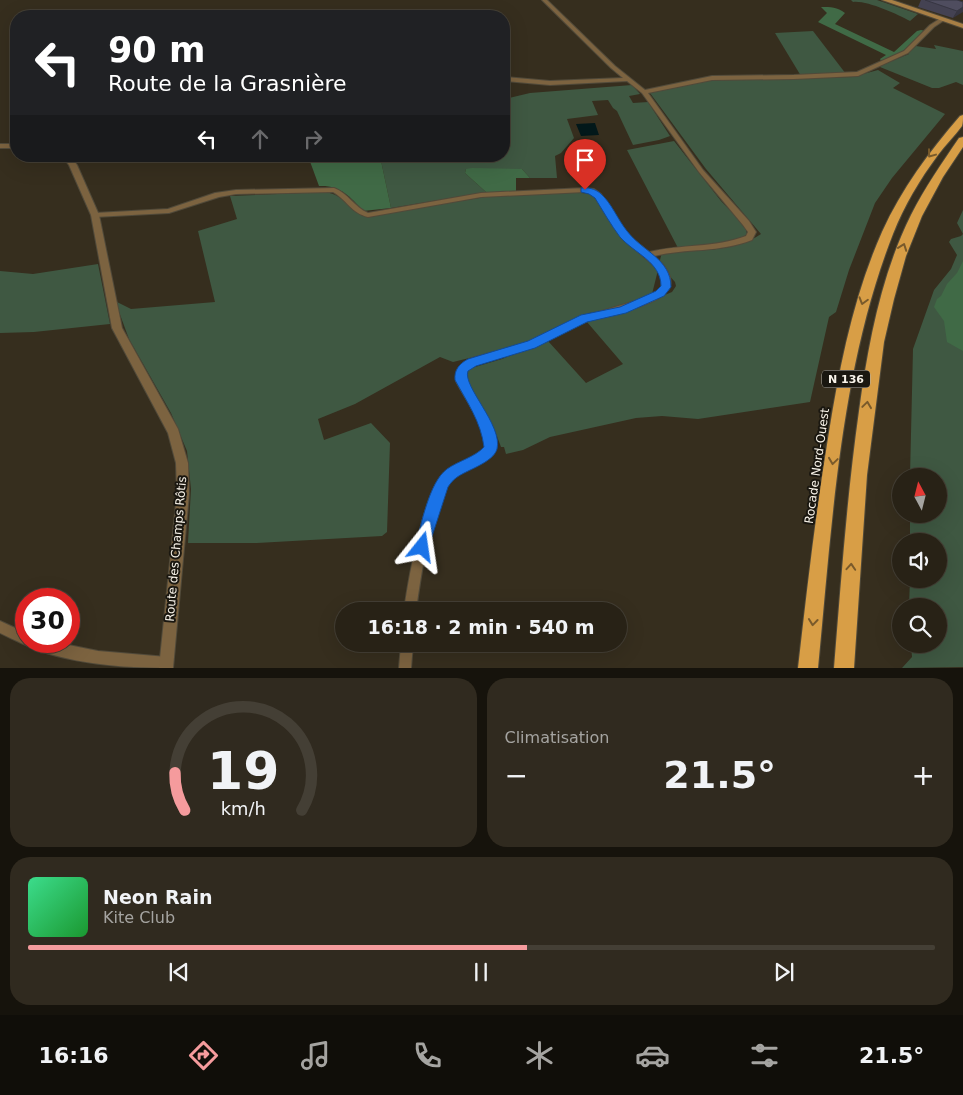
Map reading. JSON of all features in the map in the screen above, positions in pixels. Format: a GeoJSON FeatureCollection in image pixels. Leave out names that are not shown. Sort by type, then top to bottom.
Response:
{"type":"FeatureCollection","features":[{"type":"Feature","properties":{"kind":"highway","name":"Rocade Nord-Ouest"},"geometry":{"type":"LineString","coordinates":[[808,668],[837,428],[859,314],[880,250],[898,209],[930,155],[963,118]]}},
{"type":"Feature","properties":{"kind":"highway","name":"N 136"},"geometry":{"type":"LineString","coordinates":[[844,668],[865,420],[882,316],[895,269],[917,213],[938,173],[963,140]]}},
{"type":"Feature","properties":{"kind":"main road"},"geometry":{"type":"LineString","coordinates":[[884,0],[963,26]]}},
{"type":"Feature","properties":{"kind":"street"},"geometry":{"type":"LineString","coordinates":[[544,0],[627,79],[644,92],[701,171],[752,232],[749,238],[734,243],[669,250],[648,255]]}},
{"type":"Feature","properties":{"kind":"street"},"geometry":{"type":"LineString","coordinates":[[644,92],[712,78],[822,76],[862,72],[906,52],[932,26],[943,20]]}},
{"type":"Feature","properties":{"kind":"street"},"geometry":{"type":"LineString","coordinates":[[510,79],[554,83],[627,79]]}},
{"type":"Feature","properties":{"kind":"street","name":"Route des Champs Rôtis"},"geometry":{"type":"LineString","coordinates":[[71,162],[95,215],[117,328],[174,432],[182,463],[183,494],[166,665]]}},
{"type":"Feature","properties":{"kind":"street"},"geometry":{"type":"LineString","coordinates":[[95,215],[169,211],[218,195],[236,192],[323,189],[338,191],[357,211],[368,215],[481,195],[570,190],[592,192],[598,196],[624,235],[661,268],[666,278],[666,287],[660,294],[622,310],[585,318],[521,349],[472,362],[464,368],[461,380],[481,415],[489,436],[490,448],[486,454],[450,474],[442,483],[422,547],[412,602]]}},
{"type":"Feature","properties":{"kind":"street"},"geometry":{"type":"LineString","coordinates":[[0,627],[15,634]]}},
{"type":"Feature","properties":{"kind":"street"},"geometry":{"type":"LineString","coordinates":[[405,668],[406,652]]}},
{"type":"Feature","properties":{"kind":"street"},"geometry":{"type":"LineString","coordinates":[[74,653],[166,665]]}},
{"type":"Feature","properties":{"kind":"green space"},"geometry":{"type":"Polygon","coordinates":[[[851,0],[877,0],[918,14],[910,21],[881,8],[851,0]]]}},
{"type":"Feature","properties":{"kind":"green space"},"geometry":{"type":"Polygon","coordinates":[[[821,7],[842,11],[845,13],[835,24],[894,52],[917,31],[926,31],[901,53],[881,61],[880,59],[886,55],[818,22],[827,13],[821,7]]]}},
{"type":"Feature","properties":{"kind":"green space"},"geometry":{"type":"Polygon","coordinates":[[[813,31],[846,74],[801,76],[775,33],[813,31]]]}},
{"type":"Feature","properties":{"kind":"green space"},"geometry":{"type":"Polygon","coordinates":[[[934,45],[963,51],[963,85],[956,82],[939,88],[932,88],[880,67],[909,54],[908,52],[916,46],[936,49],[934,45]]]}},
{"type":"Feature","properties":{"kind":"green space"},"geometry":{"type":"Polygon","coordinates":[[[878,70],[900,83],[893,88],[945,114],[892,178],[875,203],[849,270],[836,312],[829,317],[810,402],[698,419],[662,416],[636,418],[550,437],[523,450],[506,454],[504,447],[501,447],[495,431],[465,379],[465,370],[502,359],[548,341],[586,383],[623,364],[587,322],[616,315],[672,292],[676,286],[675,282],[659,264],[662,252],[726,248],[739,245],[761,234],[706,169],[650,93],[706,80],[852,77],[878,70]]]}},
{"type":"Feature","properties":{"kind":"green space"},"geometry":{"type":"Polygon","coordinates":[[[632,85],[640,94],[629,96],[633,103],[648,102],[670,136],[633,145],[617,111],[608,100],[592,101],[598,115],[567,119],[574,138],[561,153],[555,156],[557,178],[530,178],[522,169],[466,169],[465,173],[486,192],[391,208],[381,162],[510,162],[510,98],[530,93],[632,85]]]}},
{"type":"Feature","properties":{"kind":"green space"},"geometry":{"type":"Polygon","coordinates":[[[674,141],[721,201],[745,226],[747,234],[734,241],[678,248],[627,150],[674,141]]]}},
{"type":"Feature","properties":{"kind":"green space"},"geometry":{"type":"Polygon","coordinates":[[[310,162],[381,162],[391,208],[363,211],[344,192],[333,187],[319,186],[310,162]]]}},
{"type":"Feature","properties":{"kind":"green space"},"geometry":{"type":"Polygon","coordinates":[[[466,169],[522,169],[530,178],[516,178],[516,192],[486,192],[465,173],[466,169]]]}},
{"type":"Feature","properties":{"kind":"green space"},"geometry":{"type":"Polygon","coordinates":[[[325,192],[338,196],[364,216],[492,196],[571,192],[593,194],[628,243],[658,270],[652,294],[618,309],[589,313],[529,341],[498,351],[453,362],[440,357],[355,404],[318,419],[324,440],[371,423],[390,443],[387,532],[382,536],[257,543],[188,543],[191,489],[187,451],[171,413],[129,339],[115,301],[131,309],[215,302],[198,231],[237,219],[230,196],[325,192]]]}},
{"type":"Feature","properties":{"kind":"green space"},"geometry":{"type":"Polygon","coordinates":[[[963,210],[963,234],[957,223],[963,210]]]}},
{"type":"Feature","properties":{"kind":"green space"},"geometry":{"type":"Polygon","coordinates":[[[963,234],[963,667],[902,668],[912,657],[912,653],[947,653],[947,598],[909,598],[910,588],[947,588],[947,533],[910,533],[910,523],[948,522],[948,468],[910,468],[913,349],[934,290],[951,269],[957,255],[949,242],[951,239],[963,234]]]}},
{"type":"Feature","properties":{"kind":"green space"},"geometry":{"type":"Polygon","coordinates":[[[963,261],[963,351],[947,342],[944,321],[934,307],[937,299],[957,273],[963,261]]]}},
{"type":"Feature","properties":{"kind":"green space"},"geometry":{"type":"Polygon","coordinates":[[[98,264],[110,324],[34,332],[0,333],[0,271],[33,274],[98,264]]]}},
{"type":"Feature","properties":{"kind":"shaded area"},"geometry":{"type":"Polygon","coordinates":[[[595,123],[599,135],[581,136],[576,124],[595,123]]]}},
{"type":"Feature","properties":{"kind":"building"},"geometry":{"type":"Polygon","coordinates":[[[925,0],[957,0],[963,2],[963,7],[957,11],[925,0]]]}},
{"type":"Feature","properties":{"kind":"route"},"geometry":{"type":"LineString","coordinates":[[422,547],[436,497],[442,483],[450,474],[489,452],[491,445],[481,415],[463,386],[461,371],[472,362],[521,349],[579,320],[622,310],[660,294],[666,287],[666,278],[661,268],[648,255],[630,242],[598,196],[585,190]]}}]}
